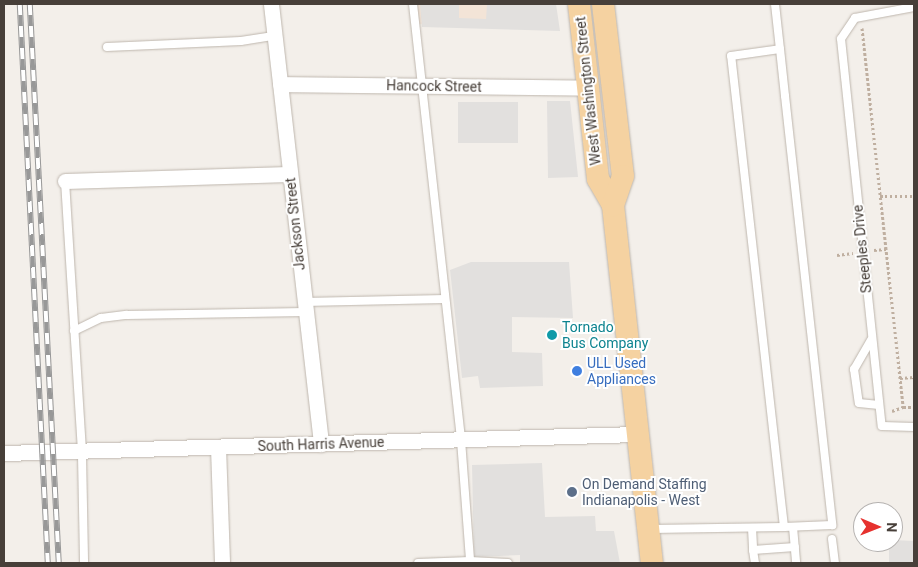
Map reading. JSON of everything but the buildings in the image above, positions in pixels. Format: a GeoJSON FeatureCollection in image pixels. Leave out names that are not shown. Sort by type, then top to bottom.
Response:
{"type":"FeatureCollection","features":[{"type":"Feature","properties":{"kind":"main road","name":"West Washington Street"},"geometry":{"type":"LineString","coordinates":[[578,4],[598,179],[613,205],[652,563]]}},
{"type":"Feature","properties":{"kind":"main road","name":"West Washington Street"},"geometry":{"type":"LineString","coordinates":[[603,4],[623,176],[613,205]]}},
{"type":"Feature","properties":{"kind":"street","name":"Jackson Street"},"geometry":{"type":"LineString","coordinates":[[270,4],[321,444]]}},
{"type":"Feature","properties":{"kind":"street","name":"Hancock Street"},"geometry":{"type":"LineString","coordinates":[[280,84],[588,88]]}},
{"type":"Feature","properties":{"kind":"street"},"geometry":{"type":"LineString","coordinates":[[65,181],[289,174]]}},
{"type":"Feature","properties":{"kind":"street","name":"South Harris Avenue"},"geometry":{"type":"LineString","coordinates":[[4,453],[638,434]]}},
{"type":"Feature","properties":{"kind":"street"},"geometry":{"type":"LineString","coordinates":[[218,447],[222,563]]}},
{"type":"Feature","properties":{"kind":"lane"},"geometry":{"type":"LineString","coordinates":[[412,4],[461,440],[470,561]]}},
{"type":"Feature","properties":{"kind":"lane"},"geometry":{"type":"LineString","coordinates":[[648,529],[832,525],[775,4]]}},
{"type":"Feature","properties":{"kind":"lane","name":"Steeples Drive"},"geometry":{"type":"LineString","coordinates":[[914,7],[855,18],[841,39],[871,340],[882,426],[914,426]]}},
{"type":"Feature","properties":{"kind":"lane"},"geometry":{"type":"LineString","coordinates":[[107,47],[240,41],[274,36]]}},
{"type":"Feature","properties":{"kind":"lane"},"geometry":{"type":"LineString","coordinates":[[780,48],[731,56],[784,527]]}},
{"type":"Feature","properties":{"kind":"lane"},"geometry":{"type":"LineString","coordinates":[[65,181],[81,451],[84,563]]}},
{"type":"Feature","properties":{"kind":"lane"},"geometry":{"type":"LineString","coordinates":[[74,331],[101,318],[127,315],[445,299]]}},
{"type":"Feature","properties":{"kind":"lane"},"geometry":{"type":"LineString","coordinates":[[871,340],[854,369],[859,403],[879,405]]}},
{"type":"Feature","properties":{"kind":"lane"},"geometry":{"type":"LineString","coordinates":[[793,527],[796,563]]}},
{"type":"Feature","properties":{"kind":"lane"},"geometry":{"type":"LineString","coordinates":[[752,528],[754,563]]}},
{"type":"Feature","properties":{"kind":"lane"},"geometry":{"type":"LineString","coordinates":[[832,539],[835,563]]}},
{"type":"Feature","properties":{"kind":"lane"},"geometry":{"type":"LineString","coordinates":[[753,550],[795,547]]}},
{"type":"Feature","properties":{"kind":"lane"},"geometry":{"type":"LineString","coordinates":[[418,563],[470,561],[508,563]]}},
{"type":"Feature","properties":{"kind":"path"},"geometry":{"type":"LineString","coordinates":[[868,24],[862,27],[903,407],[914,407]]}},
{"type":"Feature","properties":{"kind":"path"},"geometry":{"type":"LineString","coordinates":[[880,196],[914,196]]}},
{"type":"Feature","properties":{"kind":"path"},"geometry":{"type":"LineString","coordinates":[[900,378],[914,377]]}},
{"type":"Feature","properties":{"kind":"shaded area"},"geometry":{"type":"Polygon","coordinates":[[[416,4],[554,4],[556,28],[418,24],[416,4]]]}},
{"type":"Feature","properties":{"kind":"shaded area"},"geometry":{"type":"Polygon","coordinates":[[[420,4],[459,4],[459,18],[486,19],[487,4],[556,4],[560,31],[422,27],[420,4]]]}},
{"type":"Feature","properties":{"kind":"shaded area"},"geometry":{"type":"Polygon","coordinates":[[[547,101],[570,101],[578,177],[548,178],[547,101]]]}},
{"type":"Feature","properties":{"kind":"shaded area"},"geometry":{"type":"Polygon","coordinates":[[[458,102],[518,102],[518,143],[458,143],[458,102]]]}},
{"type":"Feature","properties":{"kind":"shaded area"},"geometry":{"type":"Polygon","coordinates":[[[471,262],[569,262],[573,318],[512,317],[512,352],[542,353],[543,386],[480,388],[478,376],[462,378],[450,270],[471,262]]]}},
{"type":"Feature","properties":{"kind":"shaded area"},"geometry":{"type":"Polygon","coordinates":[[[542,463],[545,517],[595,516],[596,531],[614,531],[620,563],[520,563],[520,555],[474,557],[472,465],[542,463]]]}},
{"type":"Feature","properties":{"kind":"shaded area"},"geometry":{"type":"Polygon","coordinates":[[[903,540],[914,541],[914,563],[889,563],[889,552],[903,552],[903,540]]]}},
{"type":"Feature","properties":{"kind":"railway"},"geometry":{"type":"LineString","coordinates":[[20,4],[48,563]]}},
{"type":"Feature","properties":{"kind":"railway"},"geometry":{"type":"LineString","coordinates":[[30,4],[59,563]]}},
{"type":"Feature","properties":{"kind":"place","name":"Tornado Bus Company"},"geometry":{"type":"Point","coordinates":[552,335]}},
{"type":"Feature","properties":{"kind":"place","name":"ULL Used Appliances"},"geometry":{"type":"Point","coordinates":[577,371]}},
{"type":"Feature","properties":{"kind":"place","name":"On Demand Staffing Indianapolis - West"},"geometry":{"type":"Point","coordinates":[572,492]}}]}
